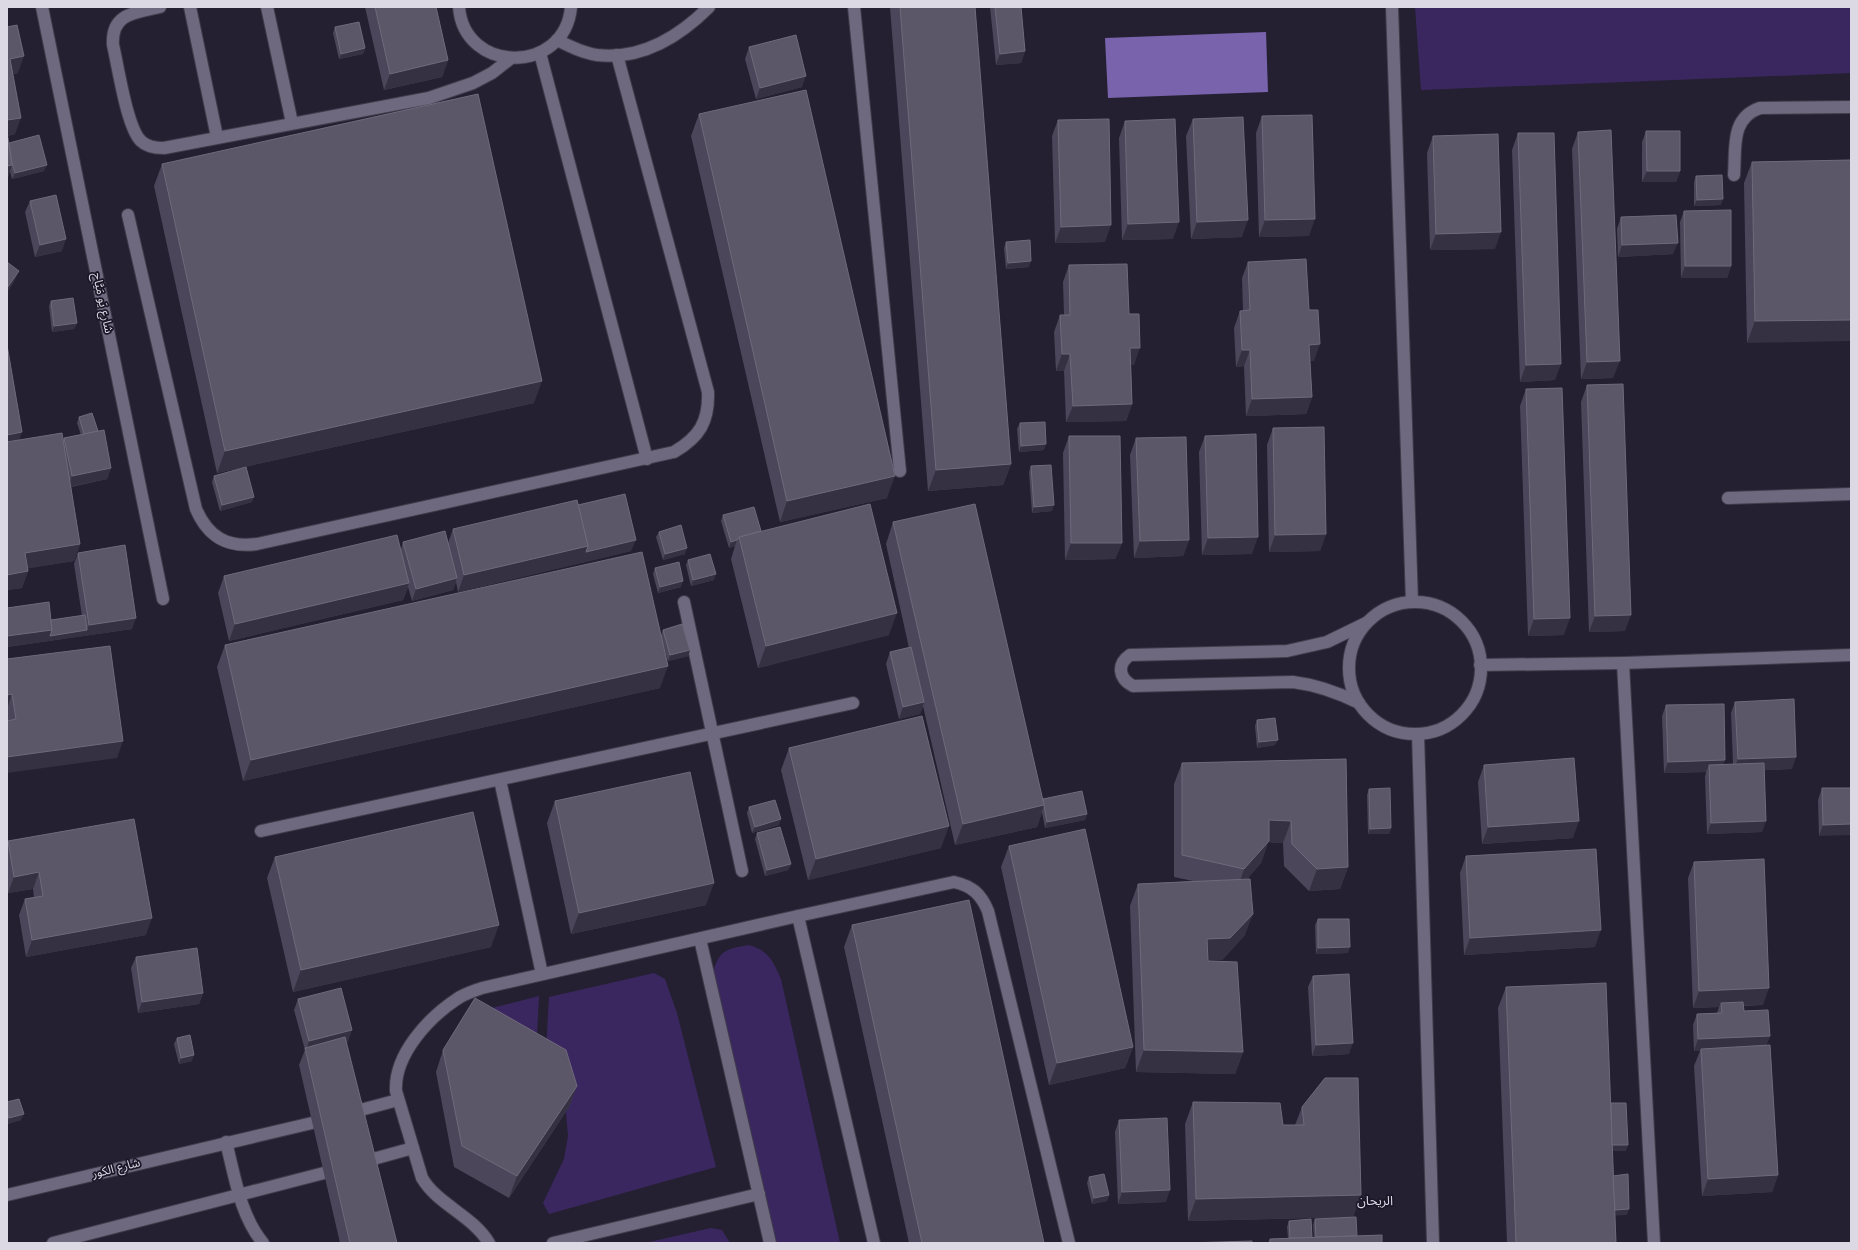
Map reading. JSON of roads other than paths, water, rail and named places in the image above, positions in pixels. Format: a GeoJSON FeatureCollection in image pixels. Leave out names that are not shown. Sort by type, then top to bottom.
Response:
{"type":"FeatureCollection","features":[{"type":"Feature","properties":{"kind":"street","name":"شارع يَو مَيَّاح"},"geometry":{"type":"LineString","coordinates":[[42,7],[163,599]]}},
{"type":"Feature","properties":{"kind":"street"},"geometry":{"type":"LineString","coordinates":[[160,7],[130,14],[121,19],[115,26],[112,35],[112,45],[132,128],[142,142],[156,148],[164,148],[430,98],[451,92],[492,73],[510,59]]}},
{"type":"Feature","properties":{"kind":"street"},"geometry":{"type":"LineString","coordinates":[[190,7],[217,137]]}},
{"type":"Feature","properties":{"kind":"street"},"geometry":{"type":"LineString","coordinates":[[267,7],[292,123]]}},
{"type":"Feature","properties":{"kind":"street"},"geometry":{"type":"LineString","coordinates":[[459,7],[459,15],[466,32],[478,45],[493,55],[510,59],[530,57],[540,53],[557,40],[565,28],[571,7]]}},
{"type":"Feature","properties":{"kind":"street"},"geometry":{"type":"LineString","coordinates":[[557,40],[576,49],[590,53],[617,56],[641,52],[664,42],[683,29],[709,7]]}},
{"type":"Feature","properties":{"kind":"street"},"geometry":{"type":"LineString","coordinates":[[854,7],[900,471]]}},
{"type":"Feature","properties":{"kind":"street"},"geometry":{"type":"LineString","coordinates":[[1392,7],[1412,602]]}},
{"type":"Feature","properties":{"kind":"street"},"geometry":{"type":"LineString","coordinates":[[540,53],[647,459]]}},
{"type":"Feature","properties":{"kind":"street"},"geometry":{"type":"LineString","coordinates":[[128,216],[196,509],[208,530],[217,537],[230,543],[243,546],[257,544],[674,452],[687,445],[698,434],[708,407],[708,392],[617,56]]}},
{"type":"Feature","properties":{"kind":"street"},"geometry":{"type":"LineString","coordinates":[[1734,175],[1737,128],[1742,118],[1750,111],[1760,108],[1851,106]]}},
{"type":"Feature","properties":{"kind":"street"},"geometry":{"type":"LineString","coordinates":[[1728,498],[1851,494]]}},
{"type":"Feature","properties":{"kind":"street"},"geometry":{"type":"LineString","coordinates":[[684,602],[742,871]]}},
{"type":"Feature","properties":{"kind":"street"},"geometry":{"type":"LineString","coordinates":[[1359,703],[1338,692],[1293,682],[1133,686],[1126,683],[1122,678],[1120,671],[1121,664],[1130,655],[1287,651],[1327,642],[1366,623],[1385,609],[1395,605],[1412,602],[1429,603],[1445,609],[1459,619],[1470,632],[1478,648],[1480,665],[1479,682],[1475,693],[1463,712],[1450,723],[1434,731],[1418,734],[1400,732],[1384,726],[1370,716],[1359,703],[1352,687],[1349,670],[1351,653],[1356,637],[1366,623]]}},
{"type":"Feature","properties":{"kind":"street"},"geometry":{"type":"LineString","coordinates":[[1480,665],[1623,663],[1851,655]]}},
{"type":"Feature","properties":{"kind":"street"},"geometry":{"type":"LineString","coordinates":[[1623,663],[1654,1243]]}},
{"type":"Feature","properties":{"kind":"street"},"geometry":{"type":"LineString","coordinates":[[261,831],[853,703]]}},
{"type":"Feature","properties":{"kind":"street"},"geometry":{"type":"LineString","coordinates":[[1418,734],[1433,1243]]}},
{"type":"Feature","properties":{"kind":"street"},"geometry":{"type":"LineString","coordinates":[[500,780],[542,974]]}},
{"type":"Feature","properties":{"kind":"street"},"geometry":{"type":"LineString","coordinates":[[489,1243],[474,1223],[429,1189],[422,1178],[398,1100],[395,1082],[400,1063],[419,1034],[437,1014],[458,998],[482,988],[954,882],[975,890],[983,899],[988,911],[1069,1243]]}},
{"type":"Feature","properties":{"kind":"street"},"geometry":{"type":"LineString","coordinates":[[798,916],[874,1243]]}},
{"type":"Feature","properties":{"kind":"street"},"geometry":{"type":"LineString","coordinates":[[700,939],[770,1243]]}},
{"type":"Feature","properties":{"kind":"street"},"geometry":{"type":"LineString","coordinates":[[354,1112],[398,1100]]}},
{"type":"Feature","properties":{"kind":"street","name":"شارع الكور"},"geometry":{"type":"LineString","coordinates":[[7,1195],[226,1142],[312,1123]]}},
{"type":"Feature","properties":{"kind":"street"},"geometry":{"type":"LineString","coordinates":[[226,1142],[239,1196],[249,1223],[264,1243]]}},
{"type":"Feature","properties":{"kind":"street"},"geometry":{"type":"LineString","coordinates":[[366,1161],[413,1148]]}},
{"type":"Feature","properties":{"kind":"street"},"geometry":{"type":"LineString","coordinates":[[53,1243],[324,1173]]}},
{"type":"Feature","properties":{"kind":"street"},"geometry":{"type":"LineString","coordinates":[[553,1243],[759,1194]]}},
{"type":"Feature","properties":{"kind":"district","name":"الريحان"},"geometry":{"type":"Point","coordinates":[1375,1200]}}]}
